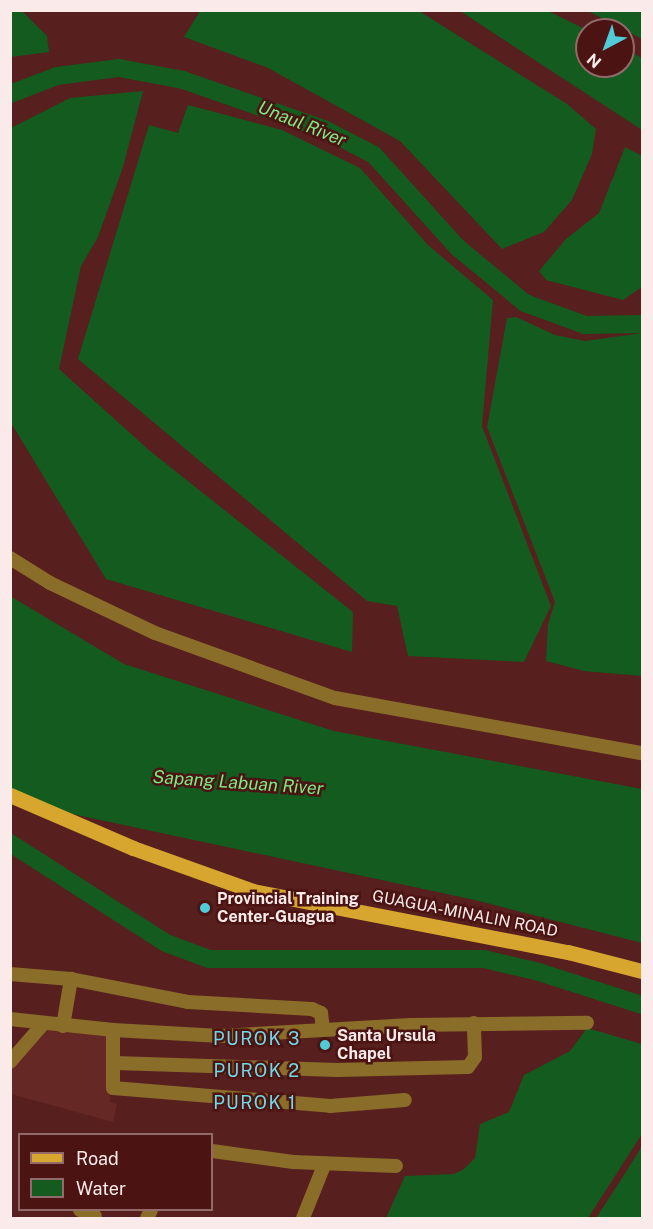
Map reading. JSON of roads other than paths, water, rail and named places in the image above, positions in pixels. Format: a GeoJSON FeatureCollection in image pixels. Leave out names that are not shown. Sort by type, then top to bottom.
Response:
{"type":"FeatureCollection","features":[{"type":"Feature","properties":{"kind":"main road","name":"GUAGUA-MINALIN ROAD"},"geometry":{"type":"LineString","coordinates":[[10,795],[133,848],[253,891],[568,952],[642,971]]}},
{"type":"Feature","properties":{"kind":"street"},"geometry":{"type":"LineString","coordinates":[[10,558],[50,583],[155,633],[335,698],[642,753]]}},
{"type":"Feature","properties":{"kind":"street"},"geometry":{"type":"LineString","coordinates":[[10,974],[70,979],[188,1002],[312,1009],[321,1013],[323,1029]]}},
{"type":"Feature","properties":{"kind":"street"},"geometry":{"type":"LineString","coordinates":[[63,1026],[70,979]]}},
{"type":"Feature","properties":{"kind":"street"},"geometry":{"type":"LineString","coordinates":[[10,1019],[63,1026],[221,1036],[474,1023],[587,1023]]}},
{"type":"Feature","properties":{"kind":"street"},"geometry":{"type":"LineString","coordinates":[[115,1063],[337,1071],[468,1067],[475,1057],[474,1023]]}},
{"type":"Feature","properties":{"kind":"street"},"geometry":{"type":"LineString","coordinates":[[10,1062],[44,1024]]}},
{"type":"Feature","properties":{"kind":"street"},"geometry":{"type":"LineString","coordinates":[[113,1030],[115,1063],[113,1088],[330,1106],[405,1100]]}},
{"type":"Feature","properties":{"kind":"street"},"geometry":{"type":"LineString","coordinates":[[213,1151],[325,1163],[396,1166]]}},
{"type":"Feature","properties":{"kind":"street"},"geometry":{"type":"LineString","coordinates":[[303,1218],[325,1163]]}},
{"type":"Feature","properties":{"kind":"water"},"geometry":{"type":"Polygon","coordinates":[[[11,10],[22,11],[47,36],[49,52],[11,57],[11,10]]]}},
{"type":"Feature","properties":{"kind":"water"},"geometry":{"type":"Polygon","coordinates":[[[200,11],[419,11],[567,104],[596,129],[592,154],[572,200],[544,232],[502,249],[400,141],[268,68],[184,37],[200,11]]]}},
{"type":"Feature","properties":{"kind":"water"},"geometry":{"type":"Polygon","coordinates":[[[460,11],[548,11],[575,24],[575,78],[635,78],[635,54],[642,58],[642,130],[460,11]]]}},
{"type":"Feature","properties":{"kind":"water"},"geometry":{"type":"Polygon","coordinates":[[[588,11],[642,11],[642,39],[635,35],[635,18],[602,18],[588,11]]]}},
{"type":"Feature","properties":{"kind":"water"},"geometry":{"type":"Polygon","coordinates":[[[143,91],[123,167],[98,237],[81,266],[59,369],[150,451],[353,612],[352,652],[106,579],[11,423],[11,128],[70,98],[143,91]]]}},
{"type":"Feature","properties":{"kind":"water"},"geometry":{"type":"Polygon","coordinates":[[[188,105],[282,130],[360,168],[428,245],[493,300],[482,426],[551,606],[524,662],[408,656],[397,606],[367,601],[78,359],[149,125],[178,133],[188,105]]]}},
{"type":"Feature","properties":{"kind":"water"},"geometry":{"type":"Polygon","coordinates":[[[625,147],[642,156],[642,287],[623,300],[546,280],[539,271],[566,239],[599,213],[625,147]]]}},
{"type":"Feature","properties":{"kind":"water"},"geometry":{"type":"Polygon","coordinates":[[[516,317],[555,335],[585,341],[642,333],[642,676],[584,671],[546,661],[548,624],[555,602],[487,427],[507,318],[516,317]]]}},
{"type":"Feature","properties":{"kind":"water","name":"Sapang Labuan River"},"geometry":{"type":"Polygon","coordinates":[[[10,596],[124,664],[334,731],[642,789],[642,943],[475,900],[49,809],[11,788],[10,596]]]}},
{"type":"Feature","properties":{"kind":"water"},"geometry":{"type":"Polygon","coordinates":[[[587,1028],[642,1044],[642,1134],[588,1218],[386,1218],[405,1176],[454,1174],[464,1169],[475,1158],[480,1124],[509,1112],[524,1075],[570,1051],[587,1028]]]}},
{"type":"Feature","properties":{"kind":"water"},"geometry":{"type":"Polygon","coordinates":[[[642,1146],[642,1218],[596,1218],[624,1175],[642,1146]]]}},
{"type":"Feature","properties":{"kind":"waterway","name":"Unaul River"},"geometry":{"type":"LineString","coordinates":[[10,94],[57,76],[119,68],[183,80],[324,129],[374,155],[457,247],[525,303],[585,325],[642,324]]}},
{"type":"Feature","properties":{"kind":"waterway"},"geometry":{"type":"LineString","coordinates":[[10,843],[166,943],[209,959],[484,959],[539,972],[642,1005]]}},
{"type":"Feature","properties":{"kind":"place","name":"Provincial Training Center-Guagua"},"geometry":{"type":"Point","coordinates":[205,908]}},
{"type":"Feature","properties":{"kind":"place","name":"Santa Ursula Chapel"},"geometry":{"type":"Point","coordinates":[325,1045]}},
{"type":"Feature","properties":{"kind":"district","name":"PUROK 3"},"geometry":{"type":"Point","coordinates":[257,1039]}},
{"type":"Feature","properties":{"kind":"district","name":"PUROK 2"},"geometry":{"type":"Point","coordinates":[257,1071]}},
{"type":"Feature","properties":{"kind":"district","name":"PUROK 1"},"geometry":{"type":"Point","coordinates":[255,1103]}}]}
